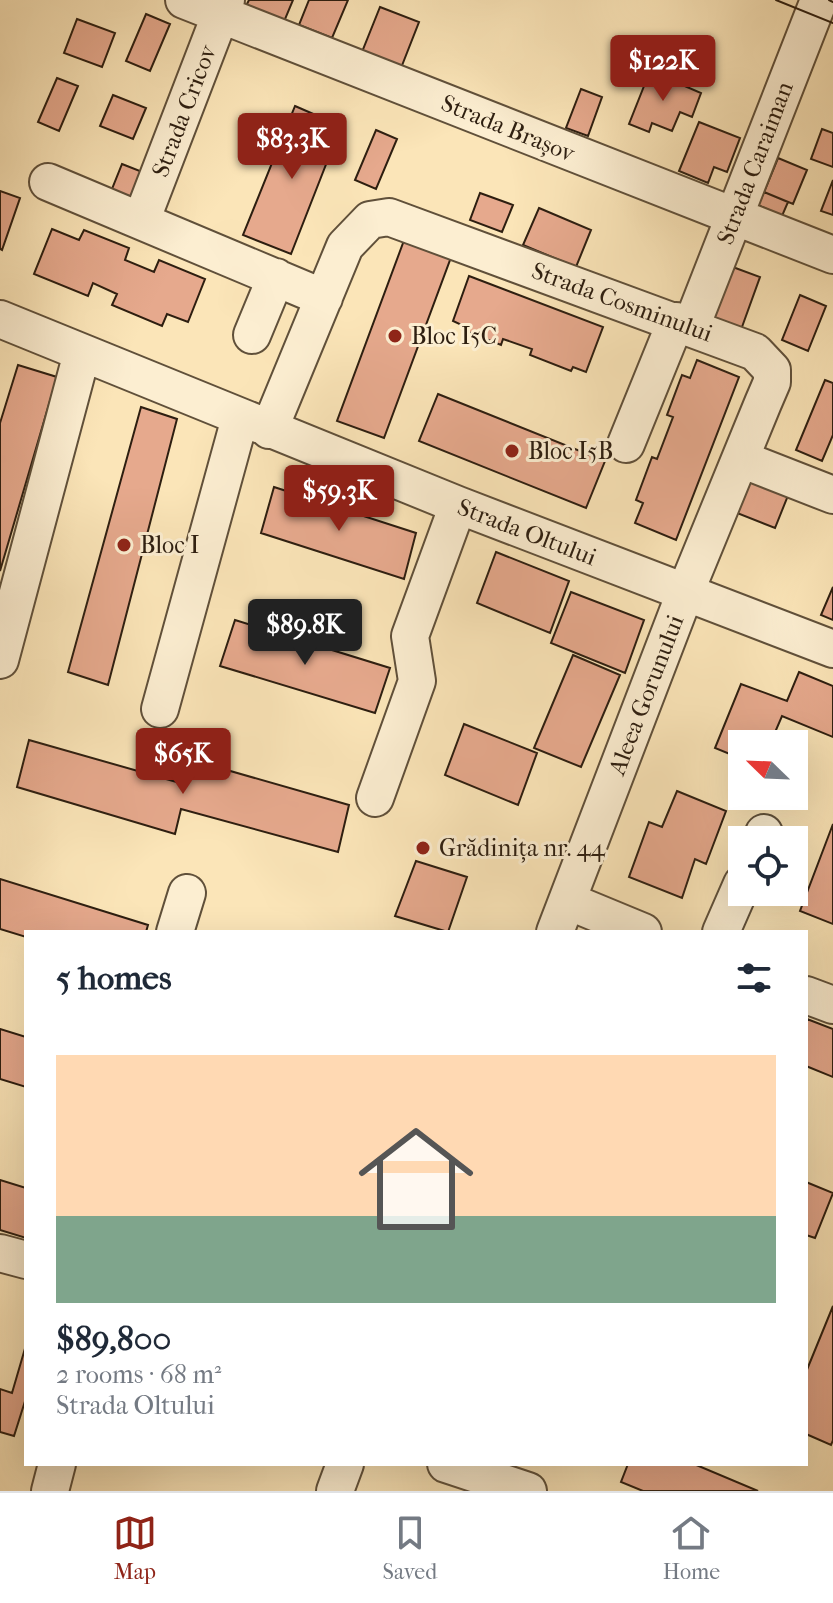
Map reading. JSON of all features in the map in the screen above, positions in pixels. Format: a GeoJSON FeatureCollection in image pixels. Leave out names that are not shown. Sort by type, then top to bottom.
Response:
{"type":"FeatureCollection","features":[{"type":"Feature","properties":{"kind":"street","name":"Strada Brașov"},"geometry":{"type":"LineString","coordinates":[[184,0],[224,7],[734,218],[833,255]]}},
{"type":"Feature","properties":{"kind":"street","name":"Strada Caraiman"},"geometry":{"type":"LineString","coordinates":[[626,444],[734,218],[818,4]]}},
{"type":"Feature","properties":{"kind":"street","name":"Strada Cricov"},"geometry":{"type":"LineString","coordinates":[[141,221],[224,7]]}},
{"type":"Feature","properties":{"kind":"street"},"geometry":{"type":"LineString","coordinates":[[48,182],[324,298]]}},
{"type":"Feature","properties":{"kind":"street","name":"Strada Cosminului"},"geometry":{"type":"LineString","coordinates":[[160,709],[255,424],[324,298],[350,238],[370,220],[389,217],[755,352],[772,370],[772,382],[741,459]]}},
{"type":"Feature","properties":{"kind":"street"},"geometry":{"type":"LineString","coordinates":[[252,335],[276,277]]}},
{"type":"Feature","properties":{"kind":"street","name":"Strada Oltului"},"geometry":{"type":"LineString","coordinates":[[0,319],[458,505],[833,649]]}},
{"type":"Feature","properties":{"kind":"street"},"geometry":{"type":"LineString","coordinates":[[0,660],[82,353]]}},
{"type":"Feature","properties":{"kind":"street"},"geometry":{"type":"LineString","coordinates":[[741,459],[833,495]]}},
{"type":"Feature","properties":{"kind":"street","name":"Aleea Gorunului"},"geometry":{"type":"LineString","coordinates":[[562,917],[685,593],[741,459]]}},
{"type":"Feature","properties":{"kind":"street"},"geometry":{"type":"LineString","coordinates":[[375,798],[417,681],[410,636],[458,505]]}},
{"type":"Feature","properties":{"kind":"street"},"geometry":{"type":"LineString","coordinates":[[176,930],[187,893]]}},
{"type":"Feature","properties":{"kind":"street"},"geometry":{"type":"LineString","coordinates":[[722,930],[732,906]]}},
{"type":"Feature","properties":{"kind":"street"},"geometry":{"type":"LineString","coordinates":[[562,917],[632,930]]}},
{"type":"Feature","properties":{"kind":"street"},"geometry":{"type":"LineString","coordinates":[[808,996],[833,1005]]}},
{"type":"Feature","properties":{"kind":"street"},"geometry":{"type":"LineString","coordinates":[[0,1253],[24,1259]]}},
{"type":"Feature","properties":{"kind":"street"},"geometry":{"type":"LineString","coordinates":[[50,1491],[56,1466]]}},
{"type":"Feature","properties":{"kind":"street"},"geometry":{"type":"LineString","coordinates":[[335,1491],[344,1466]]}},
{"type":"Feature","properties":{"kind":"street"},"geometry":{"type":"LineString","coordinates":[[455,1466],[522,1481]]}},
{"type":"Feature","properties":{"kind":"building"},"geometry":{"type":"Polygon","coordinates":[[[249,0],[293,0],[283,24],[245,8],[249,0]]]}},
{"type":"Feature","properties":{"kind":"building"},"geometry":{"type":"Polygon","coordinates":[[[309,0],[348,0],[332,38],[299,25],[309,0]]]}},
{"type":"Feature","properties":{"kind":"building"},"geometry":{"type":"Polygon","coordinates":[[[380,7],[419,22],[401,68],[362,52],[380,7]]]}},
{"type":"Feature","properties":{"kind":"building"},"geometry":{"type":"Polygon","coordinates":[[[146,14],[170,24],[150,71],[126,61],[146,14]]]}},
{"type":"Feature","properties":{"kind":"building"},"geometry":{"type":"Polygon","coordinates":[[[77,19],[115,33],[102,67],[64,53],[77,19]]]}},
{"type":"Feature","properties":{"kind":"building"},"geometry":{"type":"Polygon","coordinates":[[[650,71],[701,93],[692,117],[680,112],[672,131],[652,123],[649,132],[629,124],[650,71]]]}},
{"type":"Feature","properties":{"kind":"building"},"geometry":{"type":"Polygon","coordinates":[[[57,78],[78,86],[59,131],[38,122],[57,78]]]}},
{"type":"Feature","properties":{"kind":"building"},"geometry":{"type":"Polygon","coordinates":[[[581,89],[602,97],[588,136],[566,128],[581,89]]]}},
{"type":"Feature","properties":{"kind":"building"},"geometry":{"type":"Polygon","coordinates":[[[113,95],[146,108],[133,139],[100,126],[113,95]]]}},
{"type":"Feature","properties":{"kind":"building"},"geometry":{"type":"Polygon","coordinates":[[[295,106],[341,126],[291,254],[243,235],[295,106]]]}},
{"type":"Feature","properties":{"kind":"building"},"geometry":{"type":"Polygon","coordinates":[[[699,122],[740,138],[727,172],[714,167],[708,183],[679,171],[699,122]]]}},
{"type":"Feature","properties":{"kind":"building"},"geometry":{"type":"Polygon","coordinates":[[[822,129],[833,133],[833,167],[811,159],[822,129]]]}},
{"type":"Feature","properties":{"kind":"building"},"geometry":{"type":"Polygon","coordinates":[[[376,130],[397,139],[376,189],[355,180],[376,130]]]}},
{"type":"Feature","properties":{"kind":"building"},"geometry":{"type":"Polygon","coordinates":[[[778,158],[807,170],[793,204],[764,192],[778,158]]]}},
{"type":"Feature","properties":{"kind":"building"},"geometry":{"type":"Polygon","coordinates":[[[122,164],[145,173],[131,208],[108,199],[122,164]]]}},
{"type":"Feature","properties":{"kind":"building"},"geometry":{"type":"Polygon","coordinates":[[[833,180],[833,215],[821,211],[833,180]]]}},
{"type":"Feature","properties":{"kind":"building"},"geometry":{"type":"Polygon","coordinates":[[[0,191],[20,198],[2,250],[0,249],[0,191]]]}},
{"type":"Feature","properties":{"kind":"building"},"geometry":{"type":"Polygon","coordinates":[[[764,192],[788,202],[782,216],[758,205],[764,192]]]}},
{"type":"Feature","properties":{"kind":"building"},"geometry":{"type":"Polygon","coordinates":[[[480,193],[513,205],[502,232],[470,220],[480,193]]]}},
{"type":"Feature","properties":{"kind":"building"},"geometry":{"type":"Polygon","coordinates":[[[539,208],[591,230],[576,267],[523,245],[539,208]]]}},
{"type":"Feature","properties":{"kind":"building"},"geometry":{"type":"Polygon","coordinates":[[[52,229],[79,240],[84,230],[129,248],[125,260],[154,272],[159,260],[205,279],[188,322],[167,314],[162,326],[112,305],[117,294],[93,283],[88,296],[34,274],[52,229]]]}},
{"type":"Feature","properties":{"kind":"building","name":"Bloc I5C"},"geometry":{"type":"Polygon","coordinates":[[[406,235],[453,252],[384,438],[337,421],[406,235]]]}},
{"type":"Feature","properties":{"kind":"building"},"geometry":{"type":"Polygon","coordinates":[[[730,266],[760,277],[738,338],[709,327],[730,266]]]}},
{"type":"Feature","properties":{"kind":"building"},"geometry":{"type":"Polygon","coordinates":[[[469,276],[603,327],[586,372],[573,367],[571,371],[530,355],[532,349],[503,339],[501,345],[463,330],[464,326],[453,321],[469,276]]]}},
{"type":"Feature","properties":{"kind":"building"},"geometry":{"type":"Polygon","coordinates":[[[800,295],[826,306],[808,351],[782,340],[800,295]]]}},
{"type":"Feature","properties":{"kind":"building"},"geometry":{"type":"Polygon","coordinates":[[[697,360],[739,377],[676,540],[635,523],[643,503],[636,500],[652,457],[657,459],[673,417],[667,415],[682,375],[690,378],[697,360]]]}},
{"type":"Feature","properties":{"kind":"building"},"geometry":{"type":"Polygon","coordinates":[[[18,365],[57,377],[0,571],[0,423],[18,365]]]}},
{"type":"Feature","properties":{"kind":"building"},"geometry":{"type":"Polygon","coordinates":[[[825,380],[833,383],[833,435],[822,461],[796,450],[825,380]]]}},
{"type":"Feature","properties":{"kind":"building","name":"Bloc I5B"},"geometry":{"type":"Polygon","coordinates":[[[438,394],[605,461],[586,508],[419,441],[438,394]]]}},
{"type":"Feature","properties":{"kind":"building","name":"Bloc I"},"geometry":{"type":"Polygon","coordinates":[[[141,407],[177,419],[108,685],[68,672],[141,407]]]}},
{"type":"Feature","properties":{"kind":"building"},"geometry":{"type":"Polygon","coordinates":[[[752,478],[789,493],[775,528],[737,513],[752,478]]]}},
{"type":"Feature","properties":{"kind":"building"},"geometry":{"type":"Polygon","coordinates":[[[274,487],[416,533],[404,579],[261,533],[274,487]]]}},
{"type":"Feature","properties":{"kind":"building"},"geometry":{"type":"Polygon","coordinates":[[[496,552],[569,581],[550,633],[477,603],[496,552]]]}},
{"type":"Feature","properties":{"kind":"building"},"geometry":{"type":"Polygon","coordinates":[[[833,587],[833,620],[821,615],[833,587]]]}},
{"type":"Feature","properties":{"kind":"building"},"geometry":{"type":"Polygon","coordinates":[[[571,592],[644,620],[625,673],[551,643],[571,592]]]}},
{"type":"Feature","properties":{"kind":"building"},"geometry":{"type":"Polygon","coordinates":[[[235,620],[390,668],[375,713],[220,666],[235,620]]]}},
{"type":"Feature","properties":{"kind":"building"},"geometry":{"type":"Polygon","coordinates":[[[573,655],[620,675],[581,767],[534,748],[573,655]]]}},
{"type":"Feature","properties":{"kind":"building"},"geometry":{"type":"Polygon","coordinates":[[[799,672],[833,686],[833,737],[782,716],[776,730],[728,730],[728,753],[715,748],[741,684],[787,701],[799,672]]]}},
{"type":"Feature","properties":{"kind":"building"},"geometry":{"type":"Polygon","coordinates":[[[464,724],[537,753],[518,805],[445,775],[464,724]]]}},
{"type":"Feature","properties":{"kind":"building"},"geometry":{"type":"Polygon","coordinates":[[[29,740],[187,785],[192,760],[349,805],[338,852],[181,809],[175,834],[17,787],[29,740]]]}},
{"type":"Feature","properties":{"kind":"building"},"geometry":{"type":"Polygon","coordinates":[[[677,791],[726,811],[706,864],[695,859],[682,898],[629,877],[649,822],[662,827],[677,791]]]}},
{"type":"Feature","properties":{"kind":"building"},"geometry":{"type":"Polygon","coordinates":[[[833,824],[833,924],[800,911],[802,906],[808,906],[808,890],[833,824]]]}},
{"type":"Feature","properties":{"kind":"building"},"geometry":{"type":"Polygon","coordinates":[[[416,861],[467,877],[449,930],[395,916],[416,861]]]}},
{"type":"Feature","properties":{"kind":"building"},"geometry":{"type":"Polygon","coordinates":[[[0,879],[148,925],[147,930],[24,930],[24,936],[0,929],[0,879]]]}},
{"type":"Feature","properties":{"kind":"building"},"geometry":{"type":"Polygon","coordinates":[[[808,1019],[833,1029],[833,1077],[808,1067],[808,1019]]]}},
{"type":"Feature","properties":{"kind":"building"},"geometry":{"type":"Polygon","coordinates":[[[0,1029],[24,1036],[24,1086],[0,1079],[0,1029]]]}},
{"type":"Feature","properties":{"kind":"building"},"geometry":{"type":"Polygon","coordinates":[[[0,1180],[24,1187],[24,1237],[0,1230],[0,1180]]]}},
{"type":"Feature","properties":{"kind":"building"},"geometry":{"type":"Polygon","coordinates":[[[808,1183],[833,1193],[815,1238],[808,1236],[808,1183]]]}},
{"type":"Feature","properties":{"kind":"building"},"geometry":{"type":"Polygon","coordinates":[[[833,1306],[831,1445],[808,1435],[808,1367],[833,1306]]]}},
{"type":"Feature","properties":{"kind":"building"},"geometry":{"type":"Polygon","coordinates":[[[24,1352],[24,1404],[14,1436],[0,1432],[0,1389],[12,1393],[24,1352]]]}},
{"type":"Feature","properties":{"kind":"building"},"geometry":{"type":"Polygon","coordinates":[[[627,1466],[699,1466],[758,1491],[643,1491],[621,1482],[627,1466]]]}},
{"type":"Feature","properties":{"kind":"tram line"},"geometry":{"type":"LineString","coordinates":[[776,0],[833,23]]}},
{"type":"Feature","properties":{"kind":"tram line"},"geometry":{"type":"LineString","coordinates":[[829,0],[833,2]]}},
{"type":"Feature","properties":{"kind":"place","name":"Bloc I5C"},"geometry":{"type":"Point","coordinates":[395,336]}},
{"type":"Feature","properties":{"kind":"place","name":"Bloc I5B"},"geometry":{"type":"Point","coordinates":[512,451]}},
{"type":"Feature","properties":{"kind":"place","name":"Bloc I"},"geometry":{"type":"Point","coordinates":[124,545]}},
{"type":"Feature","properties":{"kind":"place","name":"Grădinița nr. 44"},"geometry":{"type":"Point","coordinates":[423,848]}}]}
